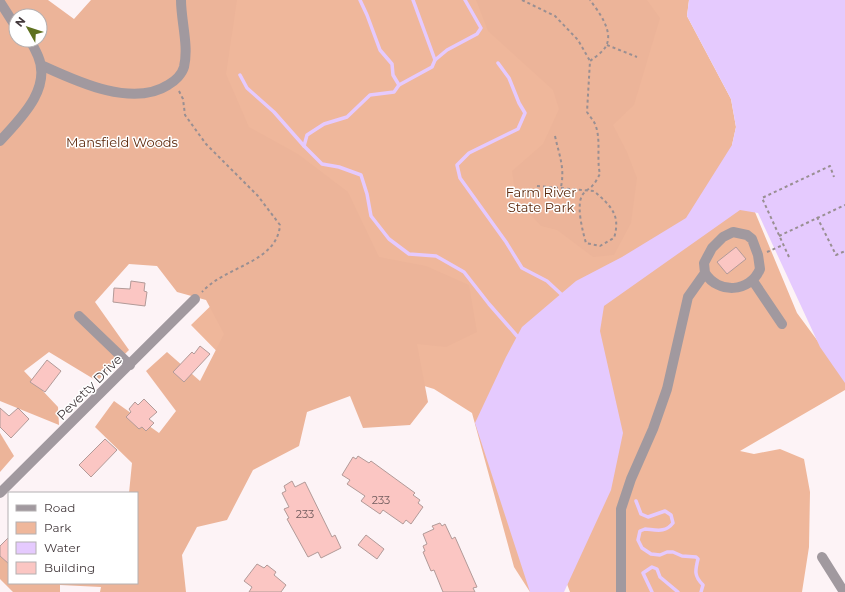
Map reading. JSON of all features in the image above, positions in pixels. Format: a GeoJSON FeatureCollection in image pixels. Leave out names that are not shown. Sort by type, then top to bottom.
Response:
{"type":"FeatureCollection","features":[{"type":"Feature","properties":{"kind":"street"},"geometry":{"type":"LineString","coordinates":[[41,65],[86,85],[124,93],[158,91],[174,81],[182,71],[184,62],[181,0]]}},
{"type":"Feature","properties":{"kind":"street"},"geometry":{"type":"LineString","coordinates":[[0,2],[8,14]]}},
{"type":"Feature","properties":{"kind":"street"},"geometry":{"type":"LineString","coordinates":[[0,141],[21,118],[37,92],[42,78],[41,65],[33,48]]}},
{"type":"Feature","properties":{"kind":"street"},"geometry":{"type":"LineString","coordinates":[[621,592],[621,509],[631,479],[653,429],[667,389],[688,297],[704,273],[704,263],[712,248],[723,237],[733,232],[738,232],[747,235],[756,245],[760,269],[753,281],[742,287],[725,286],[709,279],[704,273]]}},
{"type":"Feature","properties":{"kind":"street"},"geometry":{"type":"LineString","coordinates":[[753,281],[782,324]]}},
{"type":"Feature","properties":{"kind":"street","name":"Pevetty Drive"},"geometry":{"type":"LineString","coordinates":[[0,493],[195,299]]}},
{"type":"Feature","properties":{"kind":"street"},"geometry":{"type":"LineString","coordinates":[[79,316],[130,365]]}},
{"type":"Feature","properties":{"kind":"street"},"geometry":{"type":"LineString","coordinates":[[822,558],[844,592]]}},
{"type":"Feature","properties":{"kind":"path"},"geometry":{"type":"LineString","coordinates":[[522,0],[555,16],[578,40],[590,61],[587,112],[594,122],[598,136],[597,161],[600,174],[594,184],[585,192],[580,201],[584,234],[586,243],[600,246],[614,238],[617,228],[617,217],[594,191],[585,192],[562,187],[537,186]]}},
{"type":"Feature","properties":{"kind":"path"},"geometry":{"type":"LineString","coordinates":[[590,0],[608,32],[607,45],[590,61]]}},
{"type":"Feature","properties":{"kind":"path"},"geometry":{"type":"LineString","coordinates":[[607,45],[637,57]]}},
{"type":"Feature","properties":{"kind":"path"},"geometry":{"type":"LineString","coordinates":[[174,81],[183,99],[185,114],[196,131],[206,144],[258,196],[280,225],[279,235],[264,255],[210,282],[195,299]]}},
{"type":"Feature","properties":{"kind":"path"},"geometry":{"type":"LineString","coordinates":[[555,136],[564,173],[562,187]]}},
{"type":"Feature","properties":{"kind":"path"},"geometry":{"type":"LineString","coordinates":[[789,258],[762,198],[830,166],[834,177]]}},
{"type":"Feature","properties":{"kind":"path"},"geometry":{"type":"LineString","coordinates":[[779,236],[845,205]]}},
{"type":"Feature","properties":{"kind":"path"},"geometry":{"type":"LineString","coordinates":[[817,218],[836,255],[845,251]]}},
{"type":"Feature","properties":{"kind":"path"},"geometry":{"type":"LineString","coordinates":[[772,249],[783,245]]}},
{"type":"Feature","properties":{"kind":"green space","name":"Mansfield Woods"},"geometry":{"type":"Polygon","coordinates":[[[0,0],[48,0],[74,19],[91,0],[237,0],[226,74],[249,127],[298,154],[348,192],[379,257],[426,266],[469,285],[477,332],[446,347],[417,344],[428,402],[410,425],[363,428],[350,396],[307,412],[299,446],[253,470],[227,520],[197,527],[182,555],[186,592],[100,592],[101,587],[60,585],[60,592],[13,592],[0,579],[0,545],[8,557],[8,584],[138,584],[138,492],[129,492],[132,463],[95,427],[114,401],[159,433],[176,411],[146,371],[167,352],[200,381],[224,334],[206,300],[177,292],[157,266],[129,264],[95,302],[129,350],[97,381],[49,352],[24,371],[58,407],[59,425],[0,401],[0,0]]]}},
{"type":"Feature","properties":{"kind":"green space","name":"Farm River State Park"},"geometry":{"type":"Polygon","coordinates":[[[119,0],[689,0],[687,16],[731,99],[736,127],[732,145],[752,205],[797,313],[845,378],[845,390],[740,451],[754,454],[780,449],[804,459],[810,492],[809,547],[802,592],[570,592],[567,584],[530,592],[514,567],[472,413],[434,389],[408,381],[250,385],[191,325],[223,294],[119,0]]]}},
{"type":"Feature","properties":{"kind":"green space"},"geometry":{"type":"Polygon","coordinates":[[[476,0],[647,0],[660,18],[634,105],[613,125],[627,152],[637,178],[631,223],[614,255],[593,257],[557,230],[541,226],[516,199],[512,171],[543,144],[559,109],[553,90],[488,31],[476,0]]]}},
{"type":"Feature","properties":{"kind":"green space"},"geometry":{"type":"Polygon","coordinates":[[[0,433],[14,456],[0,472],[0,433]]]}},
{"type":"Feature","properties":{"kind":"water"},"geometry":{"type":"Polygon","coordinates":[[[689,0],[845,0],[845,383],[820,347],[758,213],[740,210],[604,306],[600,331],[623,433],[611,490],[564,592],[530,592],[475,423],[522,327],[576,281],[622,257],[686,218],[732,145],[736,127],[731,99],[687,16],[689,0]]]}},
{"type":"Feature","properties":{"kind":"building"},"geometry":{"type":"Polygon","coordinates":[[[736,247],[746,259],[727,274],[717,262],[736,247]]]}},
{"type":"Feature","properties":{"kind":"building"},"geometry":{"type":"Polygon","coordinates":[[[131,281],[145,283],[144,291],[147,292],[145,306],[113,302],[114,288],[130,289],[131,281]]]}},
{"type":"Feature","properties":{"kind":"building"},"geometry":{"type":"Polygon","coordinates":[[[200,346],[210,354],[184,382],[173,372],[192,352],[194,354],[200,346]]]}},
{"type":"Feature","properties":{"kind":"building"},"geometry":{"type":"Polygon","coordinates":[[[47,360],[61,371],[45,392],[30,382],[47,360]]]}},
{"type":"Feature","properties":{"kind":"building"},"geometry":{"type":"Polygon","coordinates":[[[144,399],[157,412],[149,419],[154,423],[146,431],[142,427],[139,429],[126,417],[131,412],[129,409],[135,402],[138,405],[144,399]]]}},
{"type":"Feature","properties":{"kind":"building"},"geometry":{"type":"Polygon","coordinates":[[[0,408],[9,416],[18,408],[29,419],[11,438],[0,427],[0,408]]]}},
{"type":"Feature","properties":{"kind":"building"},"geometry":{"type":"Polygon","coordinates":[[[105,439],[117,450],[91,477],[79,465],[105,439]]]}},
{"type":"Feature","properties":{"kind":"building"},"geometry":{"type":"Polygon","coordinates":[[[358,456],[369,463],[371,461],[415,493],[413,495],[420,500],[418,503],[423,507],[411,524],[406,520],[403,524],[383,510],[380,514],[361,501],[365,496],[347,484],[350,480],[342,475],[353,457],[356,459],[358,456]]]}},
{"type":"Feature","properties":{"kind":"building"},"geometry":{"type":"Polygon","coordinates":[[[292,481],[295,487],[305,482],[332,537],[335,535],[341,548],[321,558],[318,552],[308,557],[287,519],[289,518],[284,509],[289,507],[282,493],[286,491],[284,486],[292,481]]]}},
{"type":"Feature","properties":{"kind":"building"},"geometry":{"type":"Polygon","coordinates":[[[440,523],[442,526],[445,524],[452,539],[455,537],[477,587],[473,588],[475,592],[443,592],[434,570],[431,571],[423,552],[425,551],[423,546],[427,544],[423,534],[434,529],[432,526],[440,523]]]}},
{"type":"Feature","properties":{"kind":"building"},"geometry":{"type":"Polygon","coordinates":[[[366,535],[384,549],[377,559],[358,545],[366,535]]]}},
{"type":"Feature","properties":{"kind":"building"},"geometry":{"type":"Polygon","coordinates":[[[8,538],[8,563],[0,556],[0,546],[8,538]]]}},
{"type":"Feature","properties":{"kind":"building"},"geometry":{"type":"Polygon","coordinates":[[[257,564],[264,568],[267,565],[276,572],[274,575],[286,585],[281,592],[249,592],[252,587],[244,581],[257,564]]]}},
{"type":"Feature","properties":{"kind":"waterway"},"geometry":{"type":"LineString","coordinates":[[360,0],[380,50],[392,64],[393,75],[399,85],[394,92],[370,95],[347,117],[324,124],[307,135],[304,146],[322,164],[339,167],[361,175],[367,194],[371,216],[389,239],[409,254],[436,256],[464,272],[517,336]]}},
{"type":"Feature","properties":{"kind":"waterway"},"geometry":{"type":"LineString","coordinates":[[399,85],[432,67],[435,60],[413,0]]}},
{"type":"Feature","properties":{"kind":"waterway"},"geometry":{"type":"LineString","coordinates":[[435,60],[447,50],[477,34],[481,28],[465,0]]}},
{"type":"Feature","properties":{"kind":"waterway"},"geometry":{"type":"LineString","coordinates":[[498,63],[509,78],[519,103],[525,113],[518,129],[469,153],[457,165],[460,178],[506,242],[522,268],[547,281],[561,294]]}},
{"type":"Feature","properties":{"kind":"waterway"},"geometry":{"type":"LineString","coordinates":[[240,75],[247,88],[274,112],[304,146]]}},
{"type":"Feature","properties":{"kind":"waterway"},"geometry":{"type":"LineString","coordinates":[[636,501],[641,514],[648,517],[665,511],[671,515],[673,523],[664,530],[645,529],[640,531],[638,540],[642,548],[651,554],[660,555],[667,552],[673,552],[682,556],[696,557],[698,559],[696,570],[697,576],[703,585],[701,592]]}},
{"type":"Feature","properties":{"kind":"waterway"},"geometry":{"type":"LineString","coordinates":[[652,592],[643,573],[652,567],[657,569],[660,577],[678,592]]}}]}
